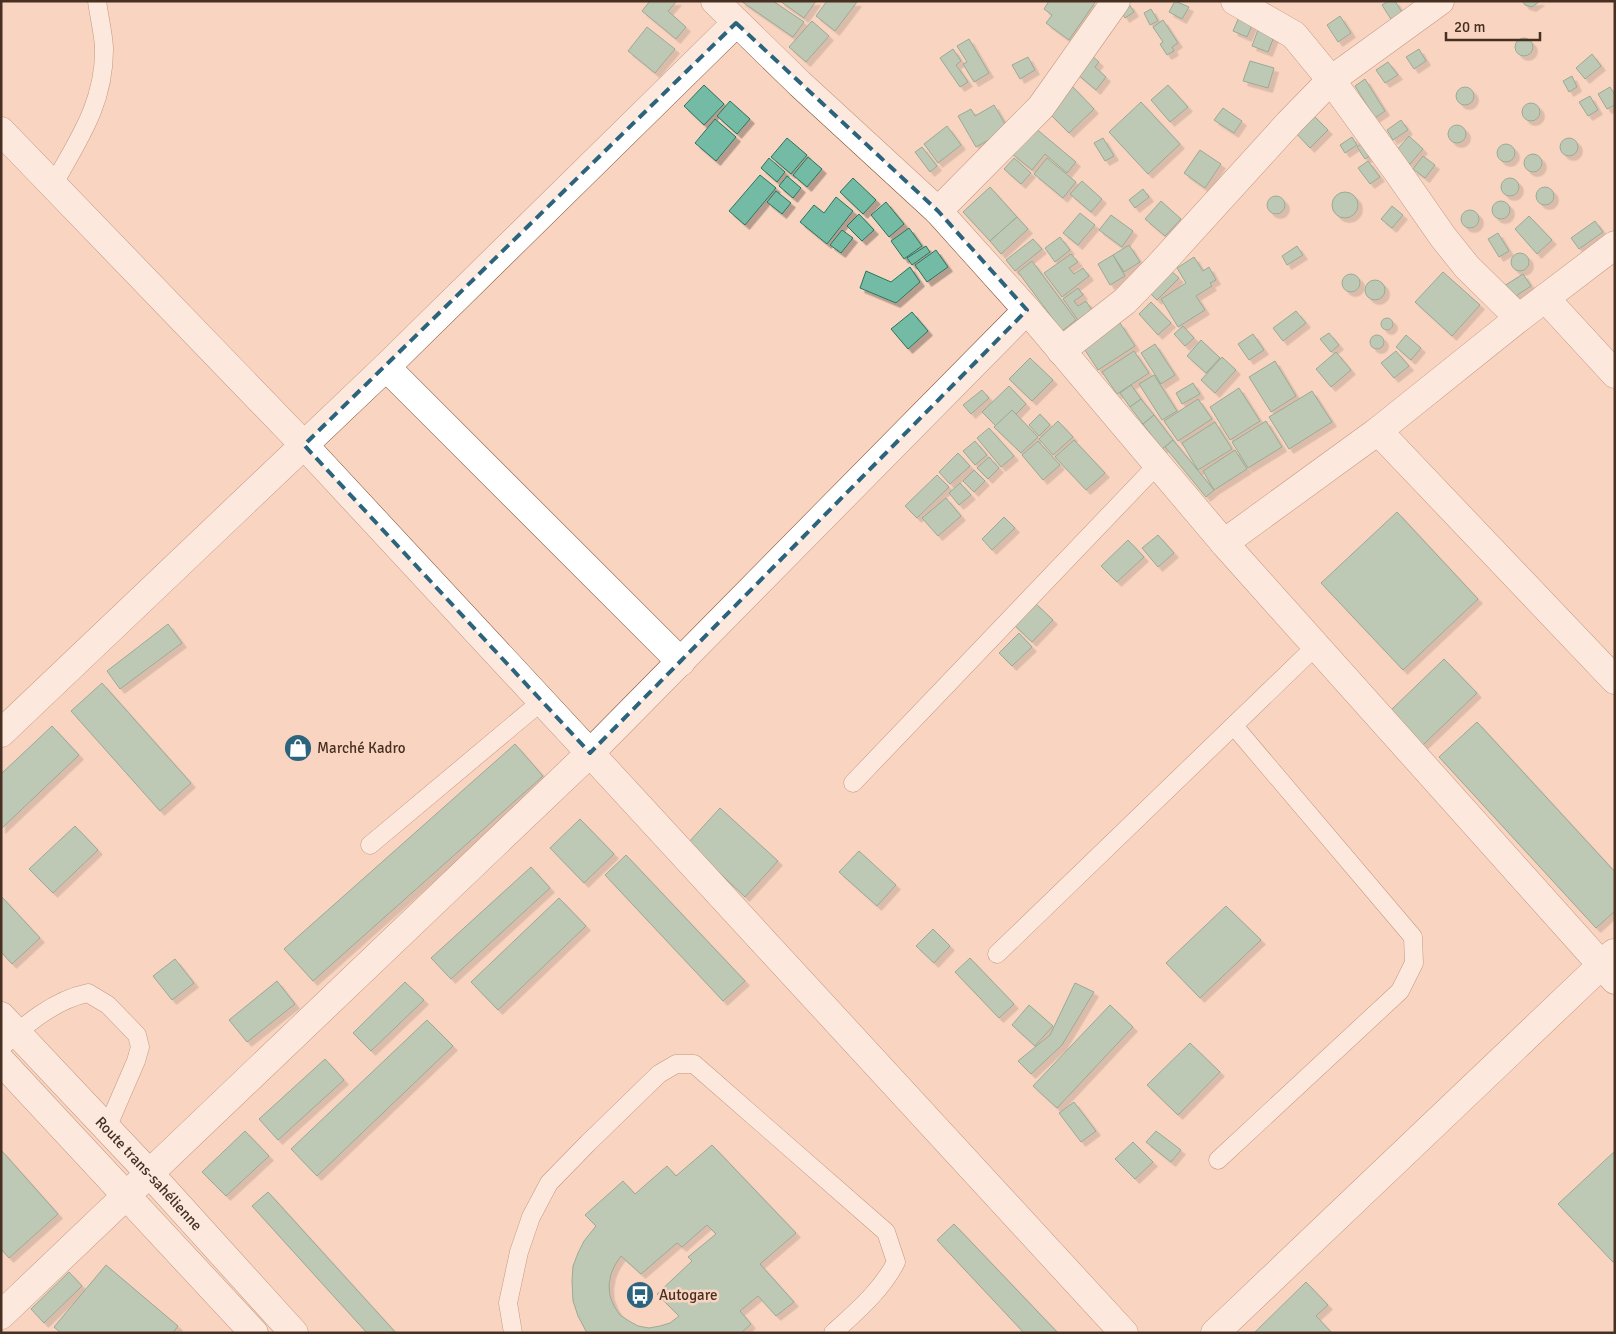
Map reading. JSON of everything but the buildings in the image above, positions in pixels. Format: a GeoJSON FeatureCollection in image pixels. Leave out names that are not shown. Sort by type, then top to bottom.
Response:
{"type":"FeatureCollection","features":[{"type":"Feature","properties":{"kind":"main road"},"geometry":{"type":"LineString","coordinates":[[715,1],[736,23],[938,211],[1027,310],[1224,543],[1316,646],[1610,965],[1215,1333]]}},
{"type":"Feature","properties":{"kind":"main road"},"geometry":{"type":"LineString","coordinates":[[938,211],[1041,107],[1116,1]]}},
{"type":"Feature","properties":{"kind":"main road"},"geometry":{"type":"LineString","coordinates":[[1235,1],[1294,35],[1331,80],[1449,244],[1468,267],[1519,318]]}},
{"type":"Feature","properties":{"kind":"main road"},"geometry":{"type":"LineString","coordinates":[[1061,351],[1125,301],[1331,80],[1440,1]]}},
{"type":"Feature","properties":{"kind":"main road"},"geometry":{"type":"LineString","coordinates":[[1,733],[386,367],[736,23]]}},
{"type":"Feature","properties":{"kind":"main road"},"geometry":{"type":"LineString","coordinates":[[1,131],[304,445],[1124,1333]]}},
{"type":"Feature","properties":{"kind":"main road"},"geometry":{"type":"LineString","coordinates":[[1224,543],[1378,431],[1519,318],[1615,245]]}},
{"type":"Feature","properties":{"kind":"main road"},"geometry":{"type":"LineString","coordinates":[[1545,298],[1615,374]]}},
{"type":"Feature","properties":{"kind":"main road"},"geometry":{"type":"LineString","coordinates":[[1,1316],[590,753],[1027,310]]}},
{"type":"Feature","properties":{"kind":"main road"},"geometry":{"type":"LineString","coordinates":[[386,367],[681,662]]}},
{"type":"Feature","properties":{"kind":"main road"},"geometry":{"type":"LineString","coordinates":[[1378,431],[1615,680]]}},
{"type":"Feature","properties":{"kind":"main road","name":"Route trans-sahélienne"},"geometry":{"type":"LineString","coordinates":[[6,1032],[107,1128],[294,1333]]}},
{"type":"Feature","properties":{"kind":"main road","name":"Route trans-sahélienne"},"geometry":{"type":"LineString","coordinates":[[1,1061],[254,1333]]}},
{"type":"Feature","properties":{"kind":"lane"},"geometry":{"type":"LineString","coordinates":[[53,185],[90,118],[100,89],[104,46],[97,1]]}},
{"type":"Feature","properties":{"kind":"lane"},"geometry":{"type":"LineString","coordinates":[[853,783],[1158,464]]}},
{"type":"Feature","properties":{"kind":"lane"},"geometry":{"type":"LineString","coordinates":[[997,954],[1316,646]]}},
{"type":"Feature","properties":{"kind":"lane"},"geometry":{"type":"LineString","coordinates":[[370,845],[542,702]]}},
{"type":"Feature","properties":{"kind":"lane"},"geometry":{"type":"LineString","coordinates":[[1218,1160],[1400,990],[1414,963],[1413,937],[1234,726]]}},
{"type":"Feature","properties":{"kind":"lane"},"geometry":{"type":"LineString","coordinates":[[6,1032],[73,996],[88,993],[108,1005],[138,1035],[140,1047],[136,1061],[107,1128]]}},
{"type":"Feature","properties":{"kind":"lane"},"geometry":{"type":"LineString","coordinates":[[512,1333],[508,1304],[519,1252],[531,1217],[549,1184],[659,1074],[676,1064],[694,1064],[886,1232],[896,1262],[889,1276],[861,1307],[833,1333]]}},
{"type":"Feature","properties":{"kind":"highlighted area"},"geometry":{"type":"Polygon","coordinates":[[[736,23],[938,211],[1027,310],[590,753],[304,445],[736,23]]]}},
{"type":"Feature","properties":{"kind":"place","name":"Marché Kadro"},"geometry":{"type":"Point","coordinates":[298,748]}},
{"type":"Feature","properties":{"kind":"place","name":"Autogare"},"geometry":{"type":"Point","coordinates":[640,1295]}}]}
